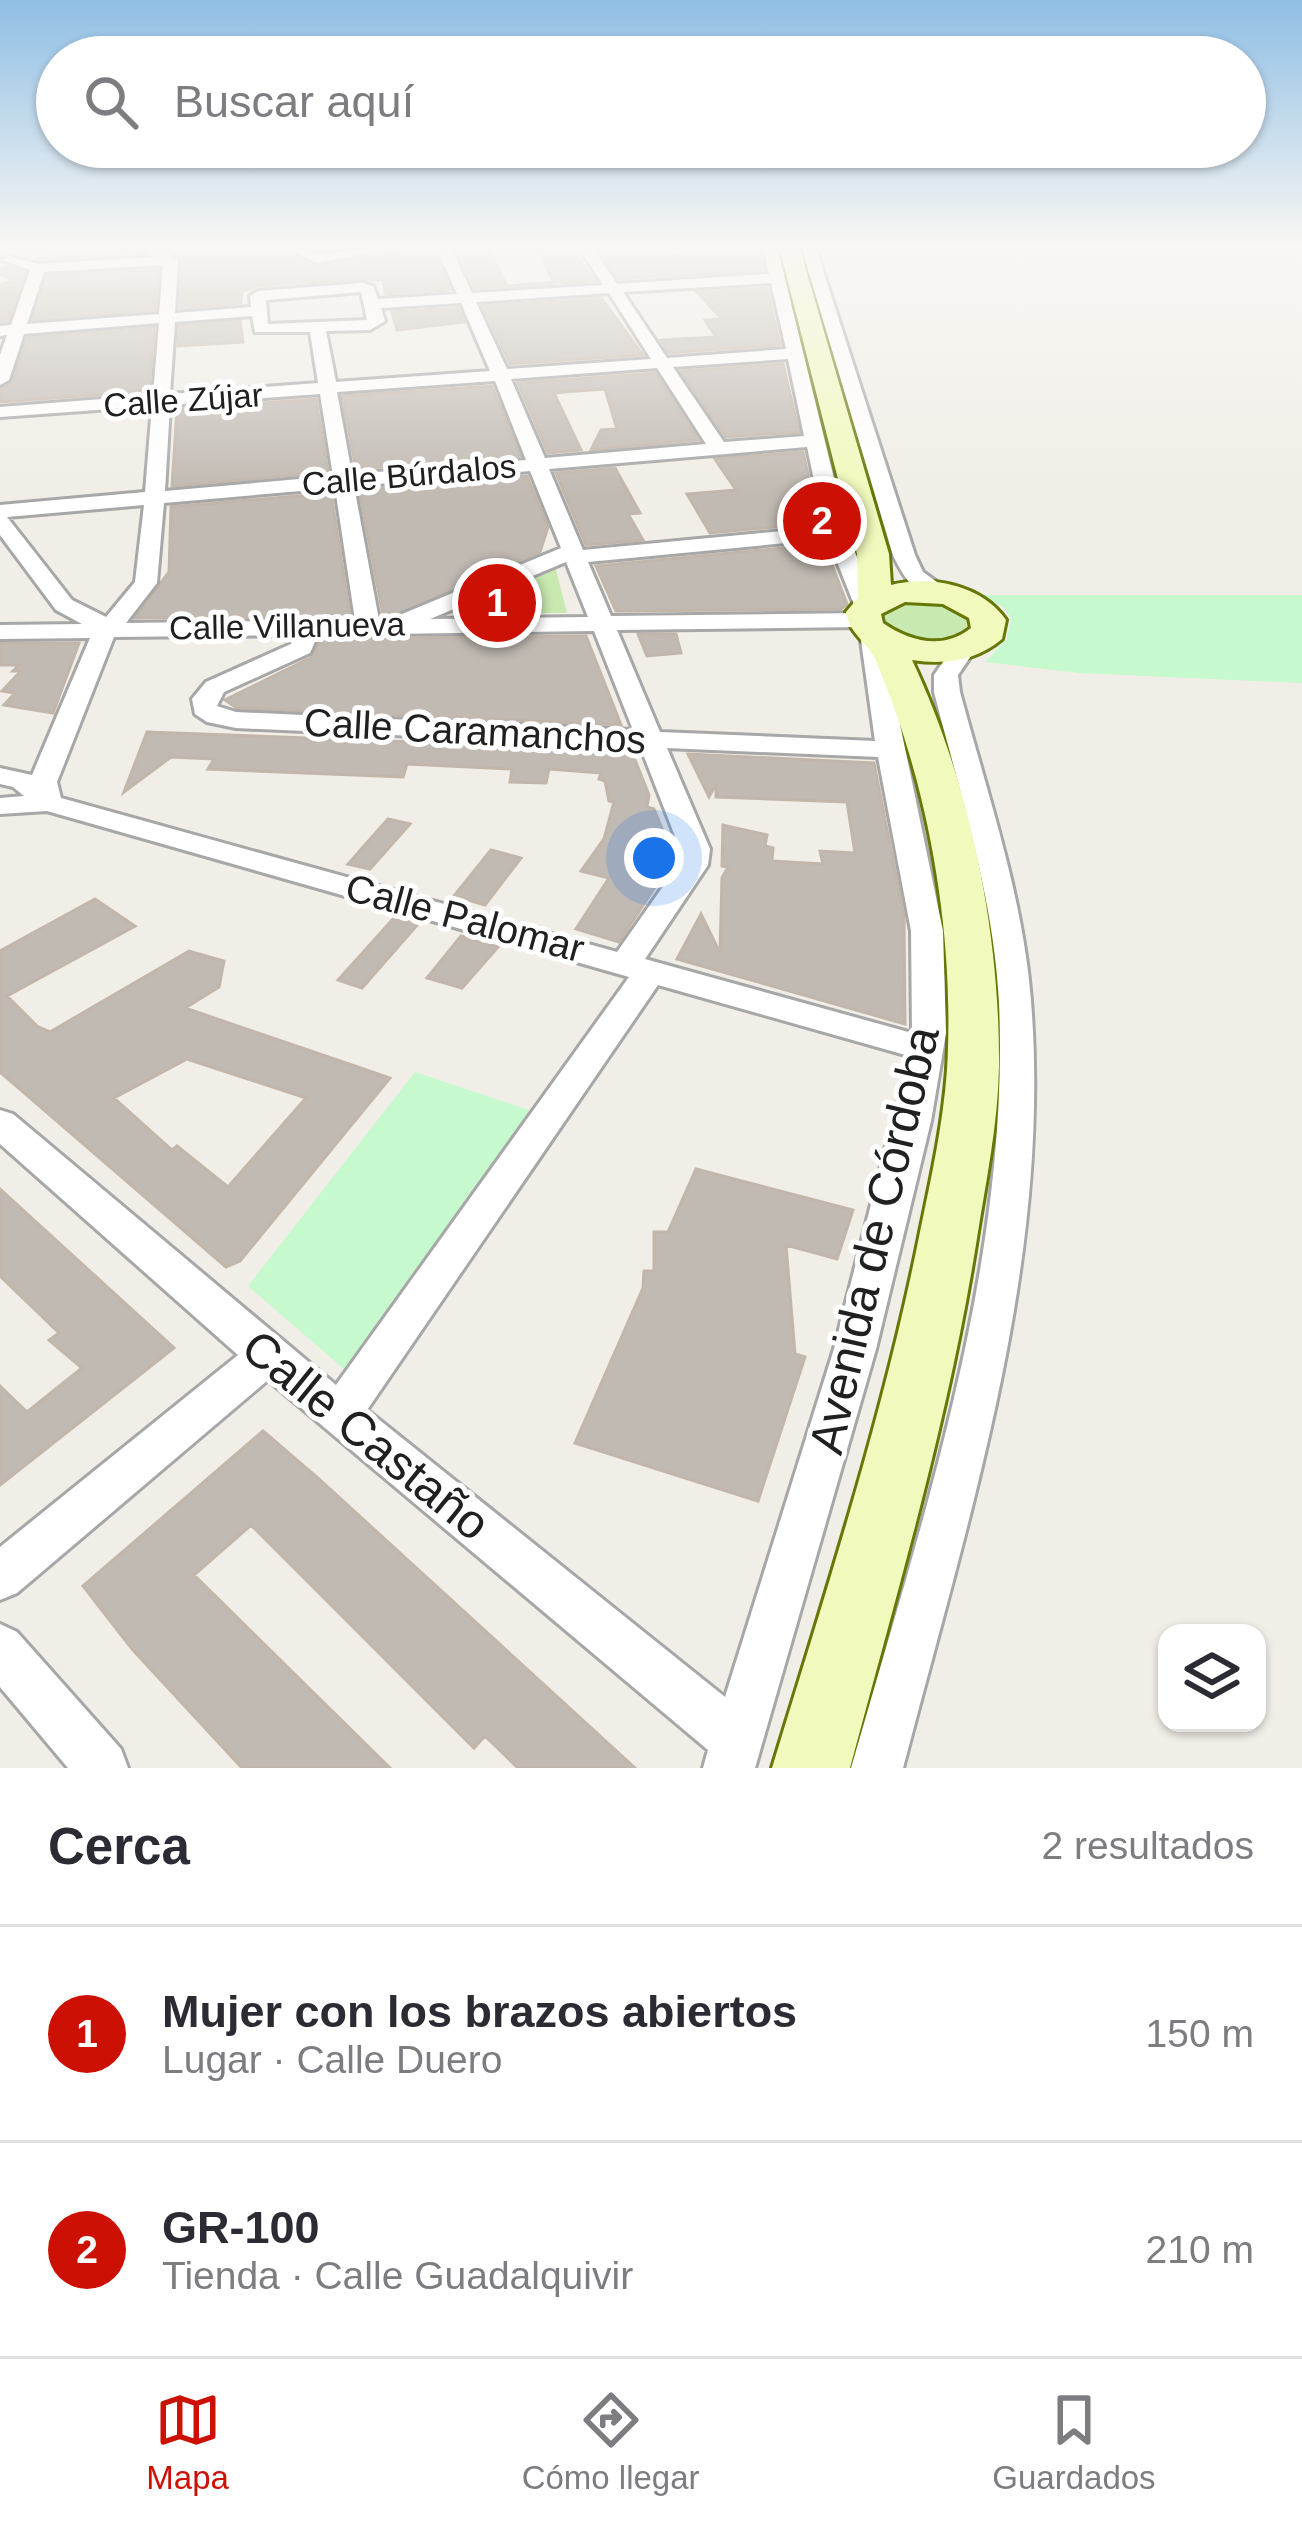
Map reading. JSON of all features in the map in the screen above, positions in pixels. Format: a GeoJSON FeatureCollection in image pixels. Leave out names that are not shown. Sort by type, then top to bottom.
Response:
{"type":"FeatureCollection","features":[{"type":"Feature","properties":{"kind":"street"},"geometry":{"type":"LineString","coordinates":[[48,803],[43,782],[108,628],[146,583],[157,497],[167,329]]}},
{"type":"Feature","properties":{"kind":"street"},"geometry":{"type":"LineString","coordinates":[[261,329],[324,329]]}},
{"type":"Feature","properties":{"kind":"street"},"geometry":{"type":"LineString","coordinates":[[318,329],[368,626]]}},
{"type":"Feature","properties":{"kind":"street"},"geometry":{"type":"LineString","coordinates":[[340,1414],[638,966],[693,865],[694,849],[651,739],[480,329]]}},
{"type":"Feature","properties":{"kind":"street"},"geometry":{"type":"LineString","coordinates":[[638,329],[719,448]]}},
{"type":"Feature","properties":{"kind":"street","name":"Avenida de Córdoba"},"geometry":{"type":"LineString","coordinates":[[733,1754],[862,1331],[927,1049],[932,976],[902,725],[872,620],[836,532],[791,329]]}},
{"type":"Feature","properties":{"kind":"street","name":"Avenida de Córdoba"},"geometry":{"type":"LineString","coordinates":[[811,1768],[910,1413],[945,1264],[968,1118],[973,1051],[965,930],[947,827],[902,725],[875,679],[873,554],[812,329]]}},
{"type":"Feature","properties":{"kind":"street"},"geometry":{"type":"LineString","coordinates":[[834,329],[904,555],[928,592]]}},
{"type":"Feature","properties":{"kind":"street"},"geometry":{"type":"LineString","coordinates":[[0,380],[8,330]]}},
{"type":"Feature","properties":{"kind":"street","name":"Calle Zújar"},"geometry":{"type":"LineString","coordinates":[[0,412],[797,353]]}},
{"type":"Feature","properties":{"kind":"street","name":"Calle Búrdalos"},"geometry":{"type":"LineString","coordinates":[[0,511],[818,440]]}},
{"type":"Feature","properties":{"kind":"street"},"geometry":{"type":"LineString","coordinates":[[0,520],[64,605],[108,628]]}},
{"type":"Feature","properties":{"kind":"street"},"geometry":{"type":"LineString","coordinates":[[396,625],[572,555],[836,532]]}},
{"type":"Feature","properties":{"kind":"street"},"geometry":{"type":"LineString","coordinates":[[873,554],[928,592],[970,603],[989,620],[984,637],[954,649],[921,680],[902,725]]}},
{"type":"Feature","properties":{"kind":"street"},"geometry":{"type":"LineString","coordinates":[[928,592],[872,620],[911,649],[954,649]]}},
{"type":"Feature","properties":{"kind":"street"},"geometry":{"type":"LineString","coordinates":[[40,632],[61,616],[64,605]]}},
{"type":"Feature","properties":{"kind":"street","name":"Calle Villanueva"},"geometry":{"type":"LineString","coordinates":[[0,632],[872,620]]}},
{"type":"Feature","properties":{"kind":"street","name":"Calle Caramanchos"},"geometry":{"type":"LineString","coordinates":[[310,627],[302,648],[215,688],[205,699],[204,709],[216,717],[236,720],[651,739],[902,725]]}},
{"type":"Feature","properties":{"kind":"street"},"geometry":{"type":"LineString","coordinates":[[877,1768],[958,1463],[1000,1261],[1014,1137],[1015,1003],[1000,896],[947,692],[946,675],[954,649]]}},
{"type":"Feature","properties":{"kind":"street"},"geometry":{"type":"LineString","coordinates":[[0,776],[22,780],[48,803]]}},
{"type":"Feature","properties":{"kind":"street","name":"Calle Palomar"},"geometry":{"type":"LineString","coordinates":[[0,806],[48,803],[927,1049]]}},
{"type":"Feature","properties":{"kind":"street","name":"Calle Castaño"},"geometry":{"type":"LineString","coordinates":[[0,1123],[733,1754]]}},
{"type":"Feature","properties":{"kind":"street"},"geometry":{"type":"LineString","coordinates":[[0,1577],[268,1354]]}},
{"type":"Feature","properties":{"kind":"street"},"geometry":{"type":"LineString","coordinates":[[0,1649],[102,1768]]}},
{"type":"Feature","properties":{"kind":"green space"},"geometry":{"type":"Polygon","coordinates":[[[555,566],[567,613],[442,613],[555,566]]]}},
{"type":"Feature","properties":{"kind":"green space"},"geometry":{"type":"Polygon","coordinates":[[[982,595],[1302,595],[1302,683],[1079,673],[985,662],[1007,639],[1011,618],[1003,607],[982,595]]]}},
{"type":"Feature","properties":{"kind":"green space"},"geometry":{"type":"Polygon","coordinates":[[[935,600],[969,614],[973,628],[949,639],[928,641],[882,628],[878,613],[893,602],[935,600]]]}},
{"type":"Feature","properties":{"kind":"green space"},"geometry":{"type":"Polygon","coordinates":[[[415,1072],[532,1111],[352,1376],[248,1286],[415,1072]]]}},
{"type":"Feature","properties":{"kind":"building"},"geometry":{"type":"Polygon","coordinates":[[[154,329],[149,391],[0,402],[0,389],[13,381],[27,338],[154,329]]]}},
{"type":"Feature","properties":{"kind":"building"},"geometry":{"type":"Polygon","coordinates":[[[179,329],[241,329],[243,342],[178,346],[179,329]]]}},
{"type":"Feature","properties":{"kind":"building"},"geometry":{"type":"Polygon","coordinates":[[[493,329],[623,329],[643,355],[510,364],[493,329]]]}},
{"type":"Feature","properties":{"kind":"building"},"geometry":{"type":"Polygon","coordinates":[[[711,329],[776,329],[780,345],[669,353],[661,340],[716,337],[711,329]]]}},
{"type":"Feature","properties":{"kind":"building"},"geometry":{"type":"Polygon","coordinates":[[[783,364],[799,432],[726,437],[681,371],[783,364]]]}},
{"type":"Feature","properties":{"kind":"building"},"geometry":{"type":"Polygon","coordinates":[[[655,373],[698,440],[591,450],[601,430],[617,429],[605,389],[564,392],[554,393],[581,450],[548,453],[518,383],[655,373]]]}},
{"type":"Feature","properties":{"kind":"building"},"geometry":{"type":"Polygon","coordinates":[[[492,386],[520,456],[356,469],[342,396],[492,386]]]}},
{"type":"Feature","properties":{"kind":"building"},"geometry":{"type":"Polygon","coordinates":[[[316,399],[328,472],[172,486],[177,409],[316,399]]]}},
{"type":"Feature","properties":{"kind":"building"},"geometry":{"type":"Polygon","coordinates":[[[803,452],[819,523],[710,533],[687,494],[736,490],[715,459],[803,452]]]}},
{"type":"Feature","properties":{"kind":"building"},"geometry":{"type":"Polygon","coordinates":[[[615,468],[640,513],[628,514],[643,540],[586,545],[556,473],[615,468]]]}},
{"type":"Feature","properties":{"kind":"building"},"geometry":{"type":"Polygon","coordinates":[[[527,476],[548,527],[540,552],[396,615],[383,615],[359,490],[527,476]]]}},
{"type":"Feature","properties":{"kind":"building"},"geometry":{"type":"Polygon","coordinates":[[[331,493],[350,616],[135,618],[169,572],[171,507],[331,493]]]}},
{"type":"Feature","properties":{"kind":"building"},"geometry":{"type":"Polygon","coordinates":[[[824,544],[847,604],[841,609],[616,611],[596,566],[824,544]]]}},
{"type":"Feature","properties":{"kind":"building"},"geometry":{"type":"Polygon","coordinates":[[[638,634],[676,634],[681,653],[647,656],[638,634]]]}},
{"type":"Feature","properties":{"kind":"building"},"geometry":{"type":"Polygon","coordinates":[[[586,636],[621,725],[237,708],[225,700],[312,657],[321,639],[586,636]]]}},
{"type":"Feature","properties":{"kind":"building"},"geometry":{"type":"Polygon","coordinates":[[[0,643],[79,643],[53,713],[4,705],[15,693],[2,691],[21,671],[13,671],[19,665],[0,665],[0,643]]]}},
{"type":"Feature","properties":{"kind":"building"},"geometry":{"type":"Polygon","coordinates":[[[147,732],[631,750],[649,795],[647,807],[654,809],[674,858],[619,942],[576,929],[609,878],[581,871],[604,839],[614,802],[609,801],[605,781],[599,779],[601,773],[549,769],[546,783],[510,782],[512,769],[407,764],[403,777],[208,769],[214,759],[171,757],[124,792],[147,732]]]}},
{"type":"Feature","properties":{"kind":"building"},"geometry":{"type":"Polygon","coordinates":[[[688,754],[874,763],[904,917],[905,1024],[677,959],[701,914],[720,953],[722,878],[728,867],[722,866],[723,825],[767,835],[765,846],[773,848],[772,861],[823,864],[820,851],[855,853],[847,802],[716,797],[716,784],[709,797],[688,754]]]}},
{"type":"Feature","properties":{"kind":"building"},"geometry":{"type":"Polygon","coordinates":[[[388,819],[410,824],[370,869],[348,864],[388,819]]]}},
{"type":"Feature","properties":{"kind":"building"},"geometry":{"type":"Polygon","coordinates":[[[491,850],[521,858],[485,905],[454,896],[491,850]]]}},
{"type":"Feature","properties":{"kind":"building"},"geometry":{"type":"Polygon","coordinates":[[[95,899],[135,926],[7,996],[38,1027],[50,1032],[189,951],[224,961],[219,987],[185,1008],[390,1078],[240,1261],[226,1267],[0,1072],[0,951],[95,899]],[[187,1059],[114,1098],[172,1150],[177,1146],[228,1187],[306,1098],[187,1059]]]}},
{"type":"Feature","properties":{"kind":"building"},"geometry":{"type":"Polygon","coordinates":[[[394,918],[418,924],[362,988],[338,980],[394,918]]]}},
{"type":"Feature","properties":{"kind":"building"},"geometry":{"type":"Polygon","coordinates":[[[461,936],[498,947],[462,988],[427,978],[461,936]]]}},
{"type":"Feature","properties":{"kind":"building"},"geometry":{"type":"Polygon","coordinates":[[[696,1169],[853,1210],[837,1259],[786,1245],[795,1354],[805,1357],[758,1501],[575,1443],[643,1288],[644,1271],[654,1271],[654,1232],[668,1232],[696,1169]]]}},
{"type":"Feature","properties":{"kind":"building"},"geometry":{"type":"Polygon","coordinates":[[[0,1189],[174,1348],[0,1485],[0,1386],[27,1412],[82,1368],[49,1340],[59,1333],[0,1276],[0,1189]]]}},
{"type":"Feature","properties":{"kind":"building"},"geometry":{"type":"Polygon","coordinates":[[[263,1431],[635,1768],[518,1768],[485,1736],[474,1748],[251,1525],[194,1575],[390,1768],[242,1768],[132,1649],[83,1586],[263,1431]]]}},
{"type":"Feature","properties":{"kind":"place","name":"GR-100"},"geometry":{"type":"Point","coordinates":[822,521]}},
{"type":"Feature","properties":{"kind":"place","name":"Mujer con los brazos abiertos"},"geometry":{"type":"Point","coordinates":[497,603]}}]}
